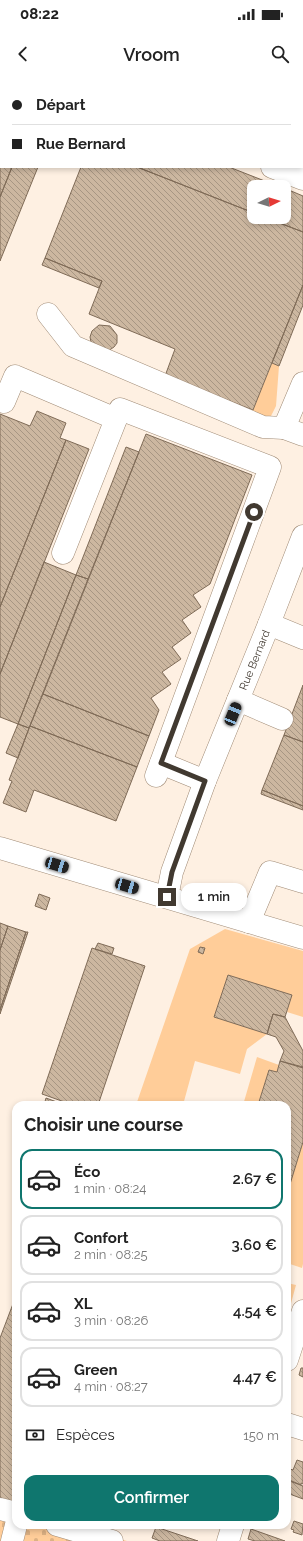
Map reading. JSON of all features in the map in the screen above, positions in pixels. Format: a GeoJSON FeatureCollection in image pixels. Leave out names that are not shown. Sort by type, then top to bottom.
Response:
{"type":"FeatureCollection","features":[{"type":"Feature","properties":{"kind":"street"},"geometry":{"type":"LineString","coordinates":[[275,168],[303,179]]}},
{"type":"Feature","properties":{"kind":"street"},"geometry":{"type":"LineString","coordinates":[[48,314],[73,346],[263,427],[293,431],[303,383]]}},
{"type":"Feature","properties":{"kind":"street"},"geometry":{"type":"LineString","coordinates":[[0,401],[4,402],[15,376],[116,419]]}},
{"type":"Feature","properties":{"kind":"street"},"geometry":{"type":"LineString","coordinates":[[63,553],[120,409],[270,467],[159,769],[205,781]]}},
{"type":"Feature","properties":{"kind":"street","name":"Rue Bernard"},"geometry":{"type":"LineString","coordinates":[[167,897],[172,872],[205,781],[269,624],[297,569],[303,536]]}},
{"type":"Feature","properties":{"kind":"street"},"geometry":{"type":"LineString","coordinates":[[269,624],[303,638]]}},
{"type":"Feature","properties":{"kind":"street"},"geometry":{"type":"LineString","coordinates":[[238,700],[282,719]]}},
{"type":"Feature","properties":{"kind":"street"},"geometry":{"type":"LineString","coordinates":[[0,848],[303,938]]}},
{"type":"Feature","properties":{"kind":"street"},"geometry":{"type":"LineString","coordinates":[[249,922],[270,872],[303,882]]}},
{"type":"Feature","properties":{"kind":"street"},"geometry":{"type":"LineString","coordinates":[[291,1348],[303,1311]]}},
{"type":"Feature","properties":{"kind":"street"},"geometry":{"type":"LineString","coordinates":[[291,1425],[303,1429]]}},
{"type":"Feature","properties":{"kind":"street"},"geometry":{"type":"LineString","coordinates":[[0,1509],[12,1512]]}},
{"type":"Feature","properties":{"kind":"street"},"geometry":{"type":"LineString","coordinates":[[12,1541],[15,1529]]}},
{"type":"Feature","properties":{"kind":"street"},"geometry":{"type":"LineString","coordinates":[[71,1529],[112,1541]]}},
{"type":"Feature","properties":{"kind":"street"},"geometry":{"type":"LineString","coordinates":[[228,1541],[232,1529]]}},
{"type":"Feature","properties":{"kind":"green space"},"geometry":{"type":"Polygon","coordinates":[[[272,363],[279,366],[276,406],[271,416],[264,417],[239,410],[240,405],[253,410],[272,363]]]}},
{"type":"Feature","properties":{"kind":"green space"},"geometry":{"type":"Polygon","coordinates":[[[225,929],[303,951],[303,1017],[287,1012],[292,995],[228,975],[214,1017],[267,1034],[247,1049],[240,1074],[195,1061],[184,1101],[137,1101],[190,949],[225,929]]]}},
{"type":"Feature","properties":{"kind":"green space"},"geometry":{"type":"Polygon","coordinates":[[[257,1057],[279,1065],[277,1072],[269,1070],[259,1101],[244,1101],[257,1057]]]}},
{"type":"Feature","properties":{"kind":"green space"},"geometry":{"type":"Polygon","coordinates":[[[303,1142],[302,1268],[291,1264],[291,1181],[303,1142]]]}},
{"type":"Feature","properties":{"kind":"green space"},"geometry":{"type":"Polygon","coordinates":[[[291,1284],[296,1285],[291,1303],[291,1284]]]}},
{"type":"Feature","properties":{"kind":"green space"},"geometry":{"type":"Polygon","coordinates":[[[0,1505],[12,1520],[12,1529],[86,1529],[127,1541],[0,1541],[0,1505]]]}},
{"type":"Feature","properties":{"kind":"building"},"geometry":{"type":"Polygon","coordinates":[[[0,168],[12,168],[0,197],[0,168]]]}},
{"type":"Feature","properties":{"kind":"building"},"geometry":{"type":"Polygon","coordinates":[[[12,168],[38,168],[0,261],[0,197],[12,168]]]}},
{"type":"Feature","properties":{"kind":"building"},"geometry":{"type":"Polygon","coordinates":[[[81,168],[140,168],[247,210],[247,224],[282,224],[303,232],[303,285],[253,410],[165,376],[175,349],[89,314],[102,281],[45,258],[81,168]]]}},
{"type":"Feature","properties":{"kind":"building"},"geometry":{"type":"Polygon","coordinates":[[[140,168],[232,168],[262,180],[247,180],[247,210],[140,168]]]}},
{"type":"Feature","properties":{"kind":"building"},"geometry":{"type":"Polygon","coordinates":[[[291,191],[303,196],[303,232],[282,224],[291,224],[291,191]]]}},
{"type":"Feature","properties":{"kind":"building"},"geometry":{"type":"Polygon","coordinates":[[[45,258],[102,281],[99,288],[42,265],[45,258]]]}},
{"type":"Feature","properties":{"kind":"building"},"geometry":{"type":"Polygon","coordinates":[[[303,285],[303,305],[279,366],[272,363],[303,285]]]}},
{"type":"Feature","properties":{"kind":"building"},"geometry":{"type":"Polygon","coordinates":[[[99,325],[110,326],[117,335],[117,343],[108,351],[91,342],[90,337],[92,331],[99,325]]]}},
{"type":"Feature","properties":{"kind":"building"},"geometry":{"type":"Polygon","coordinates":[[[37,411],[66,423],[60,438],[66,440],[0,607],[0,414],[30,426],[37,411]]]}},
{"type":"Feature","properties":{"kind":"building"},"geometry":{"type":"Polygon","coordinates":[[[146,434],[252,475],[210,584],[193,595],[201,607],[182,620],[191,633],[172,647],[181,659],[162,672],[171,684],[151,698],[159,710],[149,736],[43,694],[146,434]]]}},
{"type":"Feature","properties":{"kind":"building"},"geometry":{"type":"Polygon","coordinates":[[[66,440],[89,449],[0,674],[0,607],[66,440]]]}},
{"type":"Feature","properties":{"kind":"building"},"geometry":{"type":"Polygon","coordinates":[[[126,447],[139,452],[88,579],[76,575],[126,447]]]}},
{"type":"Feature","properties":{"kind":"building"},"geometry":{"type":"Polygon","coordinates":[[[44,562],[76,575],[18,724],[0,717],[0,674],[44,562]]]}},
{"type":"Feature","properties":{"kind":"building"},"geometry":{"type":"Polygon","coordinates":[[[76,575],[88,579],[29,728],[18,724],[76,575]]]}},
{"type":"Feature","properties":{"kind":"building"},"geometry":{"type":"Polygon","coordinates":[[[303,685],[303,742],[284,735],[303,685]]]}},
{"type":"Feature","properties":{"kind":"building"},"geometry":{"type":"Polygon","coordinates":[[[43,694],[149,736],[137,767],[30,726],[43,694]]]}},
{"type":"Feature","properties":{"kind":"building"},"geometry":{"type":"Polygon","coordinates":[[[18,724],[29,728],[18,758],[6,753],[18,724]]]}},
{"type":"Feature","properties":{"kind":"building"},"geometry":{"type":"Polygon","coordinates":[[[30,726],[137,767],[116,821],[34,790],[26,812],[3,803],[12,781],[9,780],[30,726]]]}},
{"type":"Feature","properties":{"kind":"building"},"geometry":{"type":"Polygon","coordinates":[[[284,735],[303,742],[303,806],[262,790],[284,735]]]}},
{"type":"Feature","properties":{"kind":"building"},"geometry":{"type":"Polygon","coordinates":[[[262,790],[303,806],[303,810],[261,794],[262,790]]]}},
{"type":"Feature","properties":{"kind":"building"},"geometry":{"type":"Polygon","coordinates":[[[39,894],[50,898],[46,910],[35,906],[39,894]]]}},
{"type":"Feature","properties":{"kind":"building"},"geometry":{"type":"Polygon","coordinates":[[[0,923],[8,926],[0,950],[0,923]]]}},
{"type":"Feature","properties":{"kind":"building"},"geometry":{"type":"Polygon","coordinates":[[[8,926],[26,932],[0,1010],[0,950],[8,926]]]}},
{"type":"Feature","properties":{"kind":"building"},"geometry":{"type":"Polygon","coordinates":[[[26,932],[28,932],[0,1014],[0,1010],[26,932]]]}},
{"type":"Feature","properties":{"kind":"building"},"geometry":{"type":"Polygon","coordinates":[[[98,943],[114,948],[112,954],[95,949],[98,943]]]}},
{"type":"Feature","properties":{"kind":"building"},"geometry":{"type":"Polygon","coordinates":[[[200,947],[205,948],[203,954],[198,952],[200,947]]]}},
{"type":"Feature","properties":{"kind":"building"},"geometry":{"type":"Polygon","coordinates":[[[92,948],[145,966],[99,1101],[62,1101],[42,1094],[92,948]]]}},
{"type":"Feature","properties":{"kind":"building"},"geometry":{"type":"Polygon","coordinates":[[[228,975],[292,995],[285,1017],[273,1014],[267,1034],[214,1017],[228,975]]]}},
{"type":"Feature","properties":{"kind":"building"},"geometry":{"type":"Polygon","coordinates":[[[273,1014],[285,1017],[303,1051],[303,1068],[280,1061],[284,1051],[276,1037],[267,1034],[273,1014]]]}},
{"type":"Feature","properties":{"kind":"building"},"geometry":{"type":"Polygon","coordinates":[[[280,1061],[303,1067],[303,1142],[291,1181],[291,1101],[259,1101],[269,1070],[277,1072],[280,1061]]]}},
{"type":"Feature","properties":{"kind":"building"},"geometry":{"type":"Polygon","coordinates":[[[46,1098],[54,1101],[45,1101],[46,1098]]]}},
{"type":"Feature","properties":{"kind":"building"},"geometry":{"type":"Polygon","coordinates":[[[12,1306],[12,1505],[0,1502],[0,1338],[12,1306]]]}},
{"type":"Feature","properties":{"kind":"building"},"geometry":{"type":"Polygon","coordinates":[[[301,1368],[303,1368],[303,1377],[299,1375],[301,1368]]]}},
{"type":"Feature","properties":{"kind":"building"},"geometry":{"type":"Polygon","coordinates":[[[297,1460],[303,1462],[303,1484],[301,1483],[301,1485],[291,1481],[291,1469],[293,1470],[297,1460]]]}},
{"type":"Feature","properties":{"kind":"building"},"geometry":{"type":"Polygon","coordinates":[[[291,1482],[303,1486],[303,1499],[291,1494],[291,1482]]]}},
{"type":"Feature","properties":{"kind":"building"},"geometry":{"type":"Polygon","coordinates":[[[294,1521],[303,1524],[302,1535],[293,1532],[294,1530],[291,1529],[294,1521]]]}},
{"type":"Feature","properties":{"kind":"building"},"geometry":{"type":"Polygon","coordinates":[[[155,1529],[162,1529],[198,1541],[160,1541],[152,1538],[155,1529]]]}},
{"type":"Feature","properties":{"kind":"building"},"geometry":{"type":"Polygon","coordinates":[[[251,1529],[285,1541],[255,1541],[248,1539],[251,1529]]]}},
{"type":"Feature","properties":{"kind":"route"},"geometry":{"type":"LineString","coordinates":[[167,897],[172,872],[205,781],[161,763],[254,512]]}}]}
